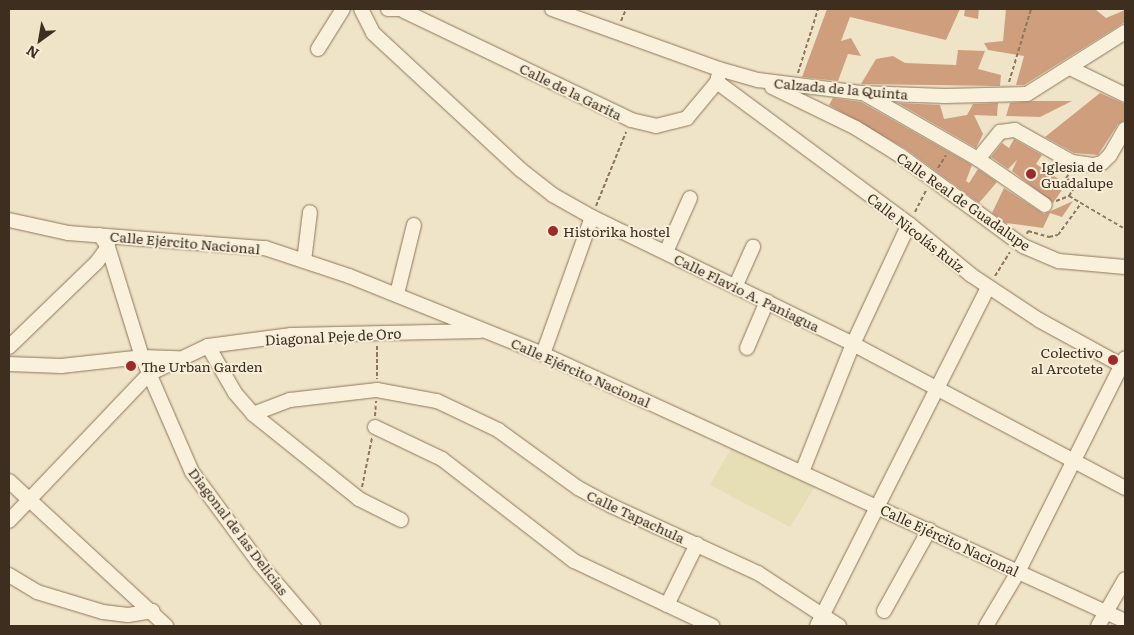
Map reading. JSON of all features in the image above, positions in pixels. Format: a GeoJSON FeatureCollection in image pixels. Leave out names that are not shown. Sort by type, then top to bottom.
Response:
{"type":"FeatureCollection","features":[{"type":"Feature","properties":{"kind":"street"},"geometry":{"type":"LineString","coordinates":[[318,49],[343,9]]}},
{"type":"Feature","properties":{"kind":"street","name":"Calle Flavio A. Paniagua"},"geometry":{"type":"LineString","coordinates":[[360,9],[373,33],[522,170],[553,195],[592,217],[736,285],[853,344],[1125,488]]}},
{"type":"Feature","properties":{"kind":"street","name":"Calle de la Garita"},"geometry":{"type":"LineString","coordinates":[[388,9],[406,10],[631,120],[656,126],[687,118],[718,75]]}},
{"type":"Feature","properties":{"kind":"street","name":"Calzada de la Quinta"},"geometry":{"type":"LineString","coordinates":[[552,9],[718,75],[793,86],[861,92],[1005,96],[1027,94],[1125,32]]}},
{"type":"Feature","properties":{"kind":"street"},"geometry":{"type":"LineString","coordinates":[[1070,68],[1125,95]]}},
{"type":"Feature","properties":{"kind":"street","name":"Calle Nicolás Ruiz"},"geometry":{"type":"LineString","coordinates":[[718,75],[988,287],[1039,320],[1124,363]]}},
{"type":"Feature","properties":{"kind":"street","name":"Calle Real de Guadalupe"},"geometry":{"type":"LineString","coordinates":[[758,80],[856,128],[933,177],[1020,244],[1059,261],[1125,267]]}},
{"type":"Feature","properties":{"kind":"street"},"geometry":{"type":"LineString","coordinates":[[861,92],[978,159],[1045,205]]}},
{"type":"Feature","properties":{"kind":"street"},"geometry":{"type":"LineString","coordinates":[[978,159],[1000,132],[1015,130],[1076,164],[1102,163],[1125,129]]}},
{"type":"Feature","properties":{"kind":"street"},"geometry":{"type":"LineString","coordinates":[[666,252],[690,198]]}},
{"type":"Feature","properties":{"kind":"street"},"geometry":{"type":"LineString","coordinates":[[304,261],[310,212]]}},
{"type":"Feature","properties":{"kind":"street"},"geometry":{"type":"LineString","coordinates":[[543,354],[592,217]]}},
{"type":"Feature","properties":{"kind":"street","name":"Calle Ejército Nacional"},"geometry":{"type":"LineString","coordinates":[[9,220],[104,241],[265,248],[397,294],[543,354],[1125,621]]}},
{"type":"Feature","properties":{"kind":"street"},"geometry":{"type":"LineString","coordinates":[[802,472],[853,344],[908,224]]}},
{"type":"Feature","properties":{"kind":"street"},"geometry":{"type":"LineString","coordinates":[[397,294],[414,225]]}},
{"type":"Feature","properties":{"kind":"street"},"geometry":{"type":"LineString","coordinates":[[9,347],[97,262],[104,241]]}},
{"type":"Feature","properties":{"kind":"street","name":"Diagonal de las Delicias"},"geometry":{"type":"LineString","coordinates":[[104,241],[142,357],[192,472],[259,562],[313,626]]}},
{"type":"Feature","properties":{"kind":"street"},"geometry":{"type":"LineString","coordinates":[[736,285],[753,247]]}},
{"type":"Feature","properties":{"kind":"street"},"geometry":{"type":"LineString","coordinates":[[820,621],[935,388],[988,287]]}},
{"type":"Feature","properties":{"kind":"street"},"geometry":{"type":"LineString","coordinates":[[747,348],[767,301]]}},
{"type":"Feature","properties":{"kind":"street","name":"Diagonal Peje de Oro"},"geometry":{"type":"LineString","coordinates":[[9,521],[149,374],[179,358],[208,346],[291,335],[488,331]]}},
{"type":"Feature","properties":{"kind":"street"},"geometry":{"type":"LineString","coordinates":[[208,346],[235,393],[253,414],[359,499],[401,520]]}},
{"type":"Feature","properties":{"kind":"street"},"geometry":{"type":"LineString","coordinates":[[9,364],[61,366],[142,357],[179,358]]}},
{"type":"Feature","properties":{"kind":"street"},"geometry":{"type":"LineString","coordinates":[[986,626],[1018,572],[1124,363]]}},
{"type":"Feature","properties":{"kind":"street","name":"Calle Tapachula"},"geometry":{"type":"LineString","coordinates":[[253,414],[290,400],[377,390],[437,401],[489,426],[578,488],[758,573],[820,621],[839,626]]}},
{"type":"Feature","properties":{"kind":"street"},"geometry":{"type":"LineString","coordinates":[[374,427],[442,459],[574,561],[712,626]]}},
{"type":"Feature","properties":{"kind":"street"},"geometry":{"type":"LineString","coordinates":[[9,481],[153,611],[166,626]]}},
{"type":"Feature","properties":{"kind":"street"},"geometry":{"type":"LineString","coordinates":[[884,611],[928,530]]}},
{"type":"Feature","properties":{"kind":"street"},"geometry":{"type":"LineString","coordinates":[[667,605],[697,544]]}},
{"type":"Feature","properties":{"kind":"street"},"geometry":{"type":"LineString","coordinates":[[9,574],[36,592],[103,612],[128,616],[153,611]]}},
{"type":"Feature","properties":{"kind":"street"},"geometry":{"type":"LineString","coordinates":[[1098,626],[1125,579]]}},
{"type":"Feature","properties":{"kind":"path"},"geometry":{"type":"LineString","coordinates":[[793,86],[818,9]]}},
{"type":"Feature","properties":{"kind":"path"},"geometry":{"type":"LineString","coordinates":[[1005,96],[1031,9]]}},
{"type":"Feature","properties":{"kind":"path"},"geometry":{"type":"LineString","coordinates":[[592,217],[631,120]]}},
{"type":"Feature","properties":{"kind":"path"},"geometry":{"type":"LineString","coordinates":[[908,224],[952,144]]}},
{"type":"Feature","properties":{"kind":"path"},"geometry":{"type":"LineString","coordinates":[[1045,205],[1069,196],[1076,185],[1066,178],[1076,164]]}},
{"type":"Feature","properties":{"kind":"path"},"geometry":{"type":"LineString","coordinates":[[1069,196],[1080,205],[1125,229]]}},
{"type":"Feature","properties":{"kind":"path"},"geometry":{"type":"LineString","coordinates":[[988,287],[1028,231],[1049,237],[1058,235],[1080,205]]}},
{"type":"Feature","properties":{"kind":"shaded area"},"geometry":{"type":"Polygon","coordinates":[[[732,447],[816,485],[790,527],[710,485],[732,447]]]}},
{"type":"Feature","properties":{"kind":"building"},"geometry":{"type":"Polygon","coordinates":[[[827,9],[960,9],[946,40],[850,17],[841,41],[851,38],[861,56],[848,54],[838,81],[802,77],[827,9]]]}},
{"type":"Feature","properties":{"kind":"building"},"geometry":{"type":"Polygon","coordinates":[[[965,9],[979,9],[978,19],[964,16],[965,9]]]}},
{"type":"Feature","properties":{"kind":"building"},"geometry":{"type":"Polygon","coordinates":[[[1006,9],[1096,10],[1106,18],[1125,10],[1125,22],[1024,85],[1016,85],[1024,56],[988,50],[984,43],[1003,41],[1006,9]]]}},
{"type":"Feature","properties":{"kind":"building"},"geometry":{"type":"Polygon","coordinates":[[[958,50],[985,51],[978,69],[1001,75],[1000,86],[861,84],[876,59],[893,56],[905,63],[956,65],[958,50]]]}},
{"type":"Feature","properties":{"kind":"building"},"geometry":{"type":"Polygon","coordinates":[[[1100,93],[1125,104],[1125,120],[1118,124],[1098,155],[1074,153],[1045,137],[1100,93]]]}},
{"type":"Feature","properties":{"kind":"building"},"geometry":{"type":"Polygon","coordinates":[[[833,98],[861,102],[972,165],[966,181],[969,183],[978,169],[997,182],[979,203],[906,149],[829,105],[833,98]]]}},
{"type":"Feature","properties":{"kind":"building"},"geometry":{"type":"Polygon","coordinates":[[[1072,101],[1040,117],[1006,116],[1010,103],[1072,101]]]}},
{"type":"Feature","properties":{"kind":"building"},"geometry":{"type":"Polygon","coordinates":[[[898,103],[940,105],[944,119],[967,115],[973,104],[998,103],[997,116],[974,115],[983,134],[976,148],[898,103]]]}},
{"type":"Feature","properties":{"kind":"building","name":"Iglesia de Guadalupe"},"geometry":{"type":"Polygon","coordinates":[[[1014,139],[1042,155],[1036,164],[1066,184],[1053,203],[1012,171],[1017,160],[1008,169],[991,157],[1002,143],[1009,148],[1014,139]]]}},
{"type":"Feature","properties":{"kind":"building"},"geometry":{"type":"Polygon","coordinates":[[[1004,188],[1044,214],[1073,201],[1062,217],[1050,213],[1043,228],[1006,223],[992,213],[1004,188]]]}},
{"type":"Feature","properties":{"kind":"place","name":"Iglesia de Guadalupe"},"geometry":{"type":"Point","coordinates":[1031,174]}},
{"type":"Feature","properties":{"kind":"place","name":"Historika hostel"},"geometry":{"type":"Point","coordinates":[553,231]}},
{"type":"Feature","properties":{"kind":"place","name":"Colectivo al Arcotete"},"geometry":{"type":"Point","coordinates":[1113,360]}},
{"type":"Feature","properties":{"kind":"place","name":"The Urban Garden"},"geometry":{"type":"Point","coordinates":[131,366]}}]}
